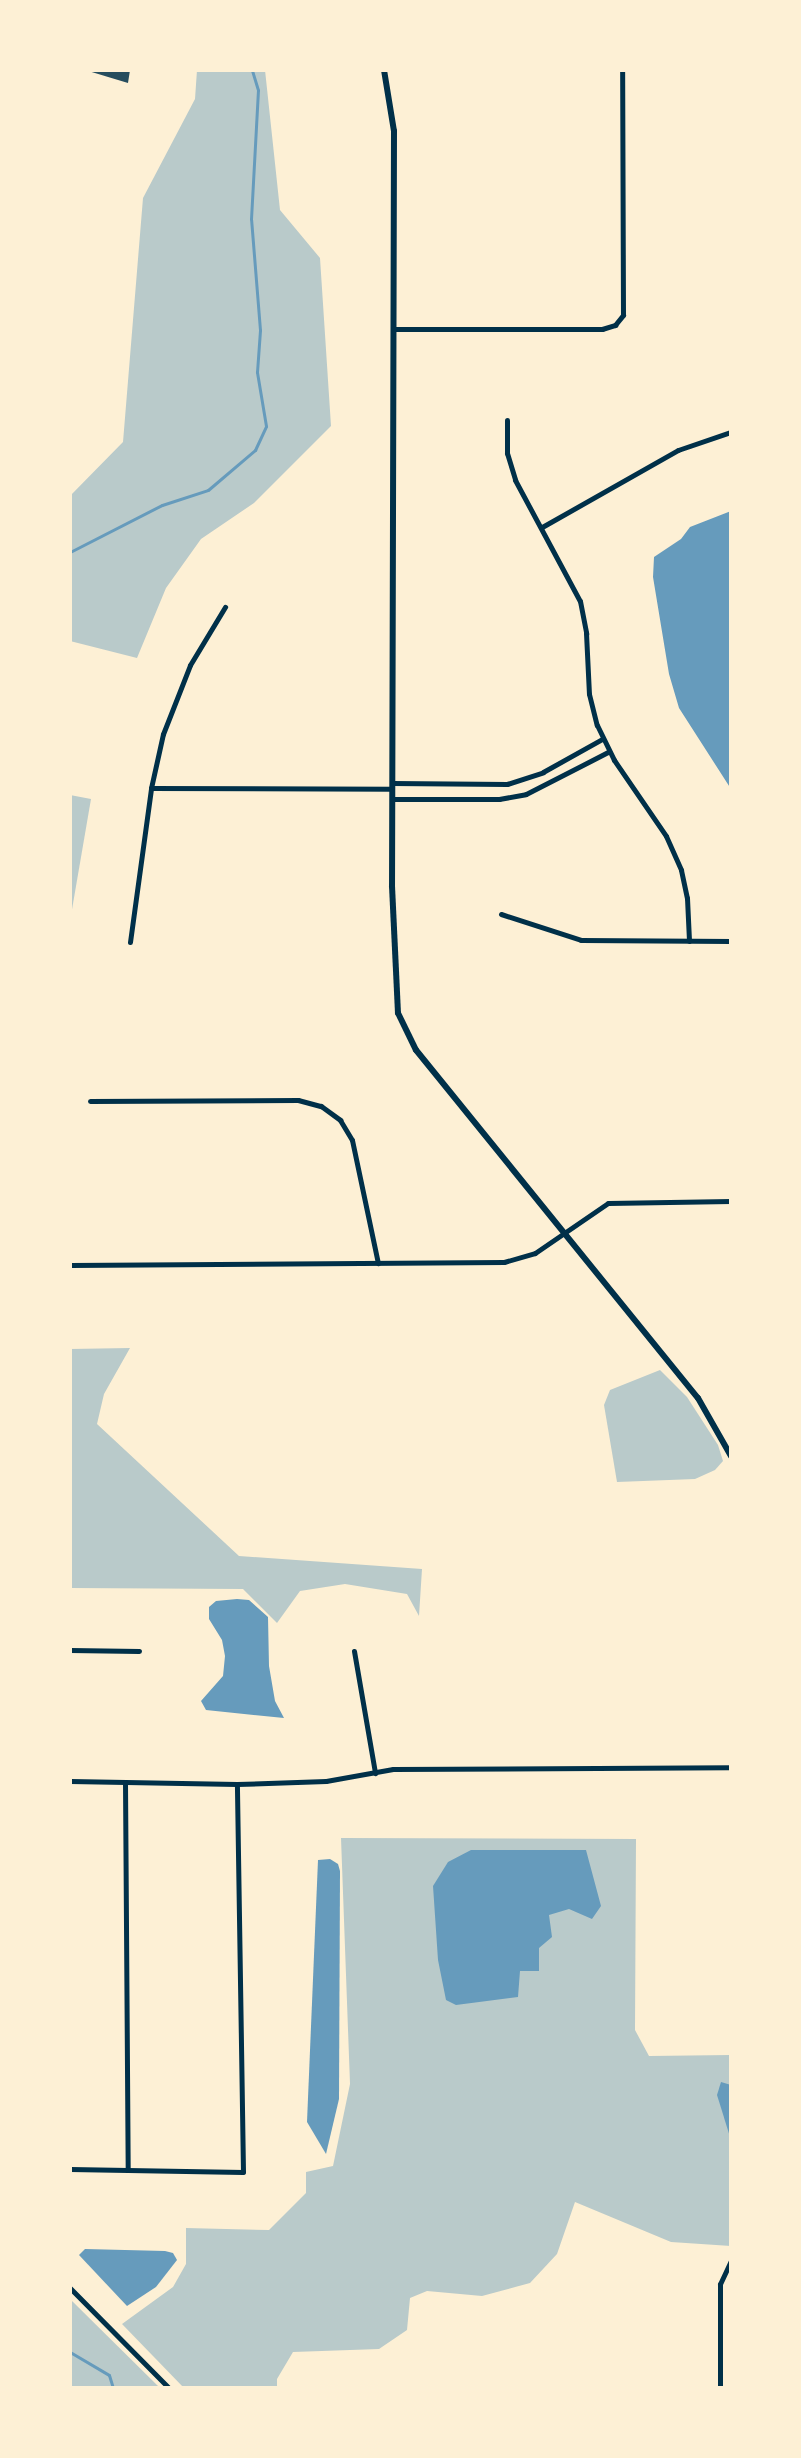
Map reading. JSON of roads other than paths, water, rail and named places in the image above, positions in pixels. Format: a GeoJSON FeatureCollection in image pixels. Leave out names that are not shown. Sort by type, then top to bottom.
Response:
{"type":"FeatureCollection","features":[{"type":"Feature","properties":{"kind":"street"},"geometry":{"type":"LineString","coordinates":[[384,70],[394,131],[392,799],[396,1000],[402,1027],[416,1050],[698,1398],[731,1456]]}},
{"type":"Feature","properties":{"kind":"street"},"geometry":{"type":"LineString","coordinates":[[394,329],[602,329],[615,325],[623,315],[622,70]]}},
{"type":"Feature","properties":{"kind":"street"},"geometry":{"type":"LineString","coordinates":[[507,420],[510,466],[582,606],[589,694],[602,739],[674,853],[687,898],[689,941]]}},
{"type":"Feature","properties":{"kind":"street"},"geometry":{"type":"LineString","coordinates":[[542,527],[678,450],[731,432]]}},
{"type":"Feature","properties":{"kind":"street"},"geometry":{"type":"LineString","coordinates":[[130,942],[151,788],[174,704],[190,665],[225,607]]}},
{"type":"Feature","properties":{"kind":"street"},"geometry":{"type":"LineString","coordinates":[[151,788],[507,784],[543,772],[602,739]]}},
{"type":"Feature","properties":{"kind":"street"},"geometry":{"type":"LineString","coordinates":[[392,799],[499,799],[526,794],[609,751]]}},
{"type":"Feature","properties":{"kind":"street"},"geometry":{"type":"LineString","coordinates":[[501,914],[581,940],[731,941]]}},
{"type":"Feature","properties":{"kind":"street"},"geometry":{"type":"LineString","coordinates":[[90,1101],[298,1100],[321,1106],[340,1120],[352,1140],[378,1263]]}},
{"type":"Feature","properties":{"kind":"street"},"geometry":{"type":"LineString","coordinates":[[70,1265],[516,1260],[535,1253],[599,1207],[620,1201],[731,1201]]}},
{"type":"Feature","properties":{"kind":"street"},"geometry":{"type":"LineString","coordinates":[[70,1650],[139,1651]]}},
{"type":"Feature","properties":{"kind":"street"},"geometry":{"type":"LineString","coordinates":[[354,1651],[375,1773]]}},
{"type":"Feature","properties":{"kind":"street"},"geometry":{"type":"LineString","coordinates":[[70,1781],[237,1784],[326,1781],[393,1769],[731,1767]]}},
{"type":"Feature","properties":{"kind":"street"},"geometry":{"type":"LineString","coordinates":[[125,1782],[128,2169]]}},
{"type":"Feature","properties":{"kind":"street"},"geometry":{"type":"LineString","coordinates":[[70,2169],[243,2172],[237,1784]]}},
{"type":"Feature","properties":{"kind":"street"},"geometry":{"type":"LineString","coordinates":[[720,2388],[720,2284],[731,2260]]}},
{"type":"Feature","properties":{"kind":"street"},"geometry":{"type":"LineString","coordinates":[[70,2288],[169,2388]]}},
{"type":"Feature","properties":{"kind":"water"},"geometry":{"type":"Polygon","coordinates":[[[731,511],[731,789],[679,708],[669,674],[653,577],[654,557],[681,539],[690,527],[731,511]]]}},
{"type":"Feature","properties":{"kind":"water"},"geometry":{"type":"Polygon","coordinates":[[[249,1600],[268,1617],[269,1666],[275,1701],[284,1718],[206,1710],[201,1701],[223,1676],[225,1656],[222,1640],[209,1619],[209,1607],[216,1601],[249,1600]]]}},
{"type":"Feature","properties":{"kind":"water"},"geometry":{"type":"Polygon","coordinates":[[[471,1850],[586,1850],[601,1906],[592,1919],[569,1909],[549,1915],[552,1937],[539,1948],[539,1971],[520,1971],[518,1997],[456,2005],[446,2000],[438,1960],[433,1886],[448,1862],[471,1850]]]}},
{"type":"Feature","properties":{"kind":"water"},"geometry":{"type":"Polygon","coordinates":[[[330,1859],[338,1864],[340,1871],[339,2099],[326,2154],[307,2122],[318,1860],[330,1859]]]}},
{"type":"Feature","properties":{"kind":"water"},"geometry":{"type":"Polygon","coordinates":[[[721,2082],[731,2085],[731,2140],[717,2095],[721,2082]]]}},
{"type":"Feature","properties":{"kind":"water"},"geometry":{"type":"Polygon","coordinates":[[[85,2249],[165,2251],[173,2253],[177,2260],[156,2287],[127,2306],[79,2255],[85,2249]]]}},
{"type":"Feature","properties":{"kind":"waterway"},"geometry":{"type":"LineString","coordinates":[[70,552],[162,505],[208,490],[255,450],[266,426],[257,372],[260,330],[251,219],[258,90],[252,70]]}},
{"type":"Feature","properties":{"kind":"waterway"},"geometry":{"type":"LineString","coordinates":[[70,2352],[109,2375],[113,2388]]}}]}
